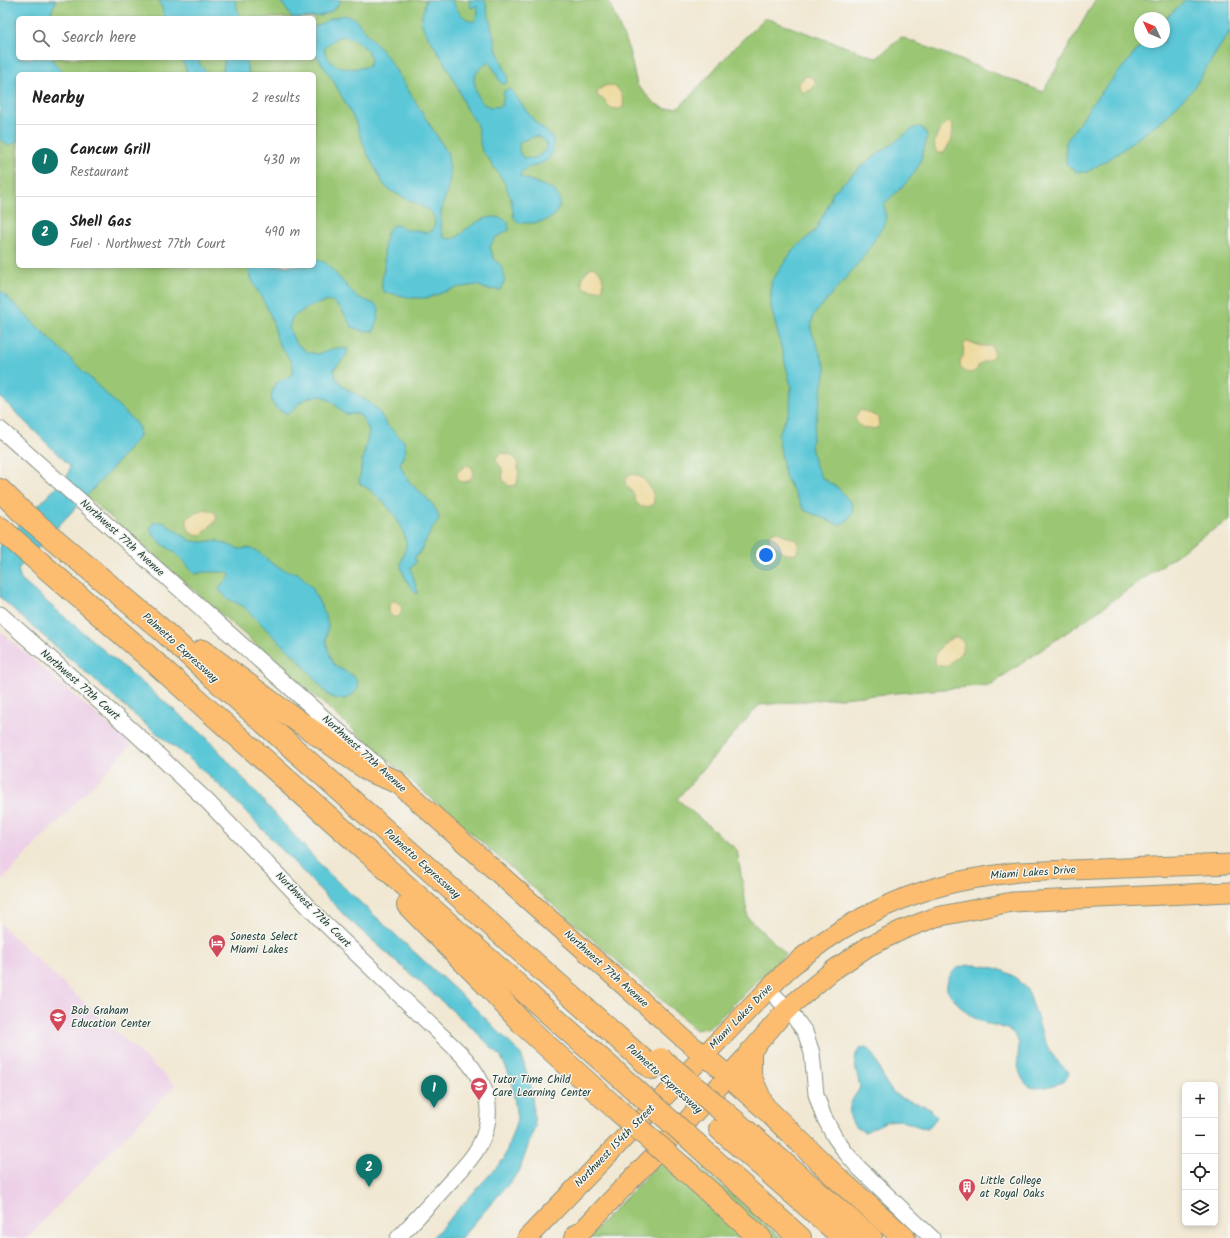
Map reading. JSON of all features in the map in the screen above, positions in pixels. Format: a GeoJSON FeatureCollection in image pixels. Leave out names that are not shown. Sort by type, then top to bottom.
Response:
{"type":"FeatureCollection","features":[{"type":"Feature","properties":{"kind":"highway","name":"Palmetto Expressway"},"geometry":{"type":"LineString","coordinates":[[0,490],[22,512],[162,630],[219,683],[498,931],[719,1118],[844,1238]]}},
{"type":"Feature","properties":{"kind":"highway"},"geometry":{"type":"LineString","coordinates":[[2,530],[143,652],[800,1238]]}},
{"type":"Feature","properties":{"kind":"highway"},"geometry":{"type":"LineString","coordinates":[[162,630],[202,651],[275,705],[370,771],[395,781]]}},
{"type":"Feature","properties":{"kind":"highway"},"geometry":{"type":"LineString","coordinates":[[364,849],[408,906],[523,1024],[760,1238]]}},
{"type":"Feature","properties":{"kind":"highway"},"geometry":{"type":"LineString","coordinates":[[750,1053],[750,1076],[764,1108]]}},
{"type":"Feature","properties":{"kind":"highway"},"geometry":{"type":"LineString","coordinates":[[729,1076],[904,1238]]}},
{"type":"Feature","properties":{"kind":"highway"},"geometry":{"type":"LineString","coordinates":[[719,1118],[870,1238]]}},
{"type":"Feature","properties":{"kind":"main road","name":"Northwest 77th Avenue"},"geometry":{"type":"LineString","coordinates":[[395,781],[729,1076]]}},
{"type":"Feature","properties":{"kind":"main road","name":"Miami Lakes Drive"},"geometry":{"type":"LineString","coordinates":[[704,1055],[768,989],[804,956],[850,925],[898,901],[916,894],[987,876],[1018,872],[1230,864]]}},
{"type":"Feature","properties":{"kind":"main road"},"geometry":{"type":"LineString","coordinates":[[576,1237],[729,1076],[788,1009],[808,989],[869,946],[914,925],[947,914],[1025,900],[1230,892]]}},
{"type":"Feature","properties":{"kind":"main road","name":"Northwest 154th Street"},"geometry":{"type":"LineString","coordinates":[[527,1238],[704,1055]]}},
{"type":"Feature","properties":{"kind":"street","name":"Northwest 77th Avenue"},"geometry":{"type":"LineString","coordinates":[[0,430],[395,781]]}},
{"type":"Feature","properties":{"kind":"street","name":"Northwest 77th Court"},"geometry":{"type":"LineString","coordinates":[[0,614],[134,732],[207,801],[321,920],[469,1062],[479,1077],[485,1091],[489,1112],[487,1128],[478,1147],[467,1163],[398,1238]]}},
{"type":"Feature","properties":{"kind":"street"},"geometry":{"type":"LineString","coordinates":[[768,989],[788,1009],[804,1029],[812,1053],[816,1094],[823,1115],[840,1146],[858,1166],[932,1238]]}},
{"type":"Feature","properties":{"kind":"shaded area"},"geometry":{"type":"Polygon","coordinates":[[[0,631],[131,745],[0,882],[0,631]]]}},
{"type":"Feature","properties":{"kind":"shaded area","name":"Bob Graham Education Center"},"geometry":{"type":"Polygon","coordinates":[[[0,924],[175,1085],[27,1238],[0,1238],[0,924]]]}},
{"type":"Feature","properties":{"kind":"green space"},"geometry":{"type":"Polygon","coordinates":[[[0,0],[608,0],[629,50],[637,85],[654,103],[666,109],[680,107],[735,47],[765,18],[877,58],[901,37],[1043,92],[1095,0],[1230,0],[1230,520],[1206,534],[1098,611],[990,685],[759,705],[677,799],[737,850],[748,918],[786,954],[710,1027],[696,1030],[84,494],[0,303],[0,0]]]}},
{"type":"Feature","properties":{"kind":"green space"},"geometry":{"type":"Polygon","coordinates":[[[690,1157],[781,1238],[770,1238],[686,1162],[690,1157]]]}},
{"type":"Feature","properties":{"kind":"green space"},"geometry":{"type":"Polygon","coordinates":[[[662,1160],[751,1238],[587,1238],[662,1160]]]}},
{"type":"Feature","properties":{"kind":"sand"},"geometry":{"type":"Polygon","coordinates":[[[805,76],[809,76],[815,80],[816,84],[811,90],[803,92],[800,90],[799,83],[805,76]]]}},
{"type":"Feature","properties":{"kind":"sand"},"geometry":{"type":"Polygon","coordinates":[[[610,85],[617,88],[621,93],[623,107],[620,109],[610,108],[604,99],[598,97],[597,92],[604,86],[610,85]]]}},
{"type":"Feature","properties":{"kind":"sand"},"geometry":{"type":"Polygon","coordinates":[[[948,122],[953,125],[952,139],[944,153],[937,153],[934,144],[936,136],[948,122]]]}},
{"type":"Feature","properties":{"kind":"sand"},"geometry":{"type":"Polygon","coordinates":[[[592,267],[598,270],[602,275],[603,289],[593,290],[583,287],[583,276],[592,267]]]}},
{"type":"Feature","properties":{"kind":"sand"},"geometry":{"type":"Polygon","coordinates":[[[966,342],[981,346],[991,346],[994,352],[992,357],[981,363],[975,371],[970,373],[962,370],[960,365],[966,342]]]}},
{"type":"Feature","properties":{"kind":"sand"},"geometry":{"type":"Polygon","coordinates":[[[862,410],[878,417],[879,425],[877,428],[866,429],[858,424],[855,418],[858,412],[862,410]]]}},
{"type":"Feature","properties":{"kind":"sand"},"geometry":{"type":"Polygon","coordinates":[[[502,453],[514,457],[518,465],[519,473],[516,485],[509,486],[503,480],[502,469],[496,460],[502,453]]]}},
{"type":"Feature","properties":{"kind":"sand"},"geometry":{"type":"Polygon","coordinates":[[[467,465],[472,467],[473,476],[467,481],[461,482],[457,477],[458,472],[467,465]]]}},
{"type":"Feature","properties":{"kind":"sand"},"geometry":{"type":"Polygon","coordinates":[[[633,474],[642,478],[651,489],[654,503],[651,506],[644,507],[639,505],[636,502],[634,494],[625,483],[627,477],[633,474]]]}},
{"type":"Feature","properties":{"kind":"sand"},"geometry":{"type":"Polygon","coordinates":[[[205,509],[214,512],[217,516],[216,520],[202,535],[194,535],[188,528],[187,518],[205,509]]]}},
{"type":"Feature","properties":{"kind":"sand"},"geometry":{"type":"Polygon","coordinates":[[[776,531],[796,540],[799,546],[796,554],[785,554],[770,542],[769,535],[776,531]]]}},
{"type":"Feature","properties":{"kind":"sand"},"geometry":{"type":"Polygon","coordinates":[[[392,601],[395,601],[401,606],[402,609],[398,617],[393,617],[389,613],[389,605],[392,601]]]}},
{"type":"Feature","properties":{"kind":"sand"},"geometry":{"type":"Polygon","coordinates":[[[954,637],[957,637],[964,644],[962,652],[946,667],[937,665],[935,658],[938,650],[943,644],[954,637]]]}},
{"type":"Feature","properties":{"kind":"water"},"geometry":{"type":"Polygon","coordinates":[[[0,0],[56,0],[50,16],[16,16],[16,60],[53,60],[63,72],[16,72],[16,142],[9,146],[0,139],[0,0]]]}},
{"type":"Feature","properties":{"kind":"water"},"geometry":{"type":"Polygon","coordinates":[[[159,0],[235,0],[239,16],[164,16],[159,0]]]}},
{"type":"Feature","properties":{"kind":"water"},"geometry":{"type":"Polygon","coordinates":[[[280,0],[341,0],[337,6],[327,14],[316,17],[291,16],[280,0]]]}},
{"type":"Feature","properties":{"kind":"water"},"geometry":{"type":"Polygon","coordinates":[[[426,0],[452,0],[460,14],[473,22],[478,15],[478,8],[477,6],[471,8],[469,0],[485,0],[497,51],[508,76],[507,83],[502,84],[489,63],[483,65],[474,78],[476,90],[482,103],[490,107],[495,107],[501,106],[504,91],[508,89],[512,90],[531,117],[552,138],[553,148],[552,154],[549,158],[542,163],[526,169],[520,174],[521,177],[553,189],[560,202],[558,210],[554,216],[544,221],[533,223],[518,222],[514,218],[511,199],[504,182],[483,153],[475,121],[466,109],[457,86],[424,30],[421,22],[426,0]],[[536,136],[519,143],[521,155],[524,158],[537,157],[547,148],[545,141],[536,136]]]}},
{"type":"Feature","properties":{"kind":"water"},"geometry":{"type":"Polygon","coordinates":[[[1185,0],[1230,0],[1230,31],[1193,89],[1167,116],[1117,154],[1087,172],[1077,172],[1066,164],[1066,142],[1094,101],[1139,48],[1170,48],[1170,14],[1185,0]]]}},
{"type":"Feature","properties":{"kind":"water"},"geometry":{"type":"Polygon","coordinates":[[[344,15],[354,18],[388,58],[447,152],[450,168],[450,180],[441,216],[444,237],[451,239],[456,238],[465,230],[486,218],[497,217],[508,222],[509,230],[495,238],[490,247],[493,257],[501,266],[504,274],[504,283],[500,290],[486,289],[477,285],[455,288],[428,298],[412,298],[382,290],[384,244],[389,229],[393,225],[401,226],[405,230],[417,230],[427,233],[433,230],[435,223],[434,216],[427,209],[391,191],[384,185],[366,151],[355,121],[334,82],[316,55],[316,26],[332,18],[344,15]],[[345,36],[336,38],[324,48],[326,55],[335,65],[341,67],[362,68],[369,66],[371,59],[367,51],[358,42],[345,36]]]}},
{"type":"Feature","properties":{"kind":"water"},"geometry":{"type":"Polygon","coordinates":[[[182,60],[198,60],[207,72],[187,72],[182,60]]]}},
{"type":"Feature","properties":{"kind":"water"},"geometry":{"type":"Polygon","coordinates":[[[225,60],[246,60],[248,72],[222,72],[225,60]]]}},
{"type":"Feature","properties":{"kind":"water"},"geometry":{"type":"Polygon","coordinates":[[[922,127],[927,135],[919,165],[908,181],[884,204],[886,222],[861,260],[813,316],[811,330],[826,369],[811,445],[814,461],[822,478],[838,488],[851,503],[853,511],[847,521],[839,525],[804,510],[785,476],[778,435],[790,409],[791,386],[771,307],[771,282],[793,250],[815,231],[827,208],[833,192],[864,164],[914,128],[922,127]]]}},
{"type":"Feature","properties":{"kind":"water"},"geometry":{"type":"Polygon","coordinates":[[[316,259],[326,263],[357,297],[375,304],[379,308],[377,323],[374,331],[363,331],[352,327],[342,310],[332,301],[310,306],[302,311],[292,318],[289,328],[295,342],[307,352],[318,354],[335,348],[348,349],[346,356],[334,369],[336,378],[344,387],[369,402],[378,410],[386,424],[404,441],[406,450],[400,464],[409,481],[432,503],[438,514],[439,520],[432,529],[419,554],[415,556],[416,562],[411,568],[418,593],[414,591],[409,584],[401,567],[406,546],[405,537],[401,527],[390,509],[374,494],[359,483],[369,431],[361,416],[356,414],[345,414],[325,397],[314,396],[307,398],[287,414],[277,408],[272,402],[271,398],[276,383],[291,375],[293,368],[291,361],[279,344],[271,317],[249,273],[248,268],[316,268],[316,259]]]}},
{"type":"Feature","properties":{"kind":"water"},"geometry":{"type":"Polygon","coordinates":[[[0,290],[133,420],[139,428],[139,437],[108,473],[18,569],[21,580],[207,738],[325,870],[473,1006],[521,1054],[531,1087],[535,1126],[519,1172],[461,1238],[432,1238],[504,1159],[517,1119],[512,1081],[501,1057],[471,1027],[347,918],[227,792],[191,760],[144,723],[0,597],[0,545],[68,475],[70,466],[0,397],[0,290]]]}},
{"type":"Feature","properties":{"kind":"water"},"geometry":{"type":"Polygon","coordinates":[[[154,522],[163,522],[191,541],[218,541],[239,549],[249,548],[257,551],[274,565],[284,570],[298,573],[312,587],[326,617],[328,625],[326,640],[333,663],[337,667],[354,676],[358,683],[358,689],[346,699],[336,699],[328,695],[298,659],[243,606],[228,599],[219,590],[223,583],[231,576],[227,572],[203,572],[195,574],[179,556],[156,538],[150,529],[154,522]]]}},
{"type":"Feature","properties":{"kind":"water"},"geometry":{"type":"Polygon","coordinates":[[[977,965],[1004,971],[1016,978],[1026,988],[1050,1051],[1061,1065],[1069,1072],[1063,1081],[1055,1085],[1041,1088],[1028,1085],[1020,1074],[1018,1064],[1019,1045],[1012,1032],[972,1017],[947,990],[949,978],[955,970],[962,966],[977,965]]]}},
{"type":"Feature","properties":{"kind":"water"},"geometry":{"type":"Polygon","coordinates":[[[867,1047],[875,1058],[889,1088],[894,1093],[901,1098],[926,1107],[937,1117],[931,1125],[927,1128],[920,1127],[899,1120],[887,1121],[865,1132],[856,1127],[851,1120],[850,1115],[850,1106],[860,1087],[855,1057],[857,1052],[867,1047]]]}},
{"type":"Feature","properties":{"kind":"place","name":"Sonesta Select Miami Lakes"},"geometry":{"type":"Point","coordinates":[217,958]}},
{"type":"Feature","properties":{"kind":"place","name":"Bob Graham Education Center"},"geometry":{"type":"Point","coordinates":[58,1032]}},
{"type":"Feature","properties":{"kind":"place","name":"Tutor Time Child Care Learning Center"},"geometry":{"type":"Point","coordinates":[479,1101]}},
{"type":"Feature","properties":{"kind":"place","name":"Cancun Grill"},"geometry":{"type":"Point","coordinates":[434,1108]}},
{"type":"Feature","properties":{"kind":"place","name":"Shell Gas"},"geometry":{"type":"Point","coordinates":[369,1187]}},
{"type":"Feature","properties":{"kind":"place","name":"Little College at Royal Oaks"},"geometry":{"type":"Point","coordinates":[967,1202]}}]}
